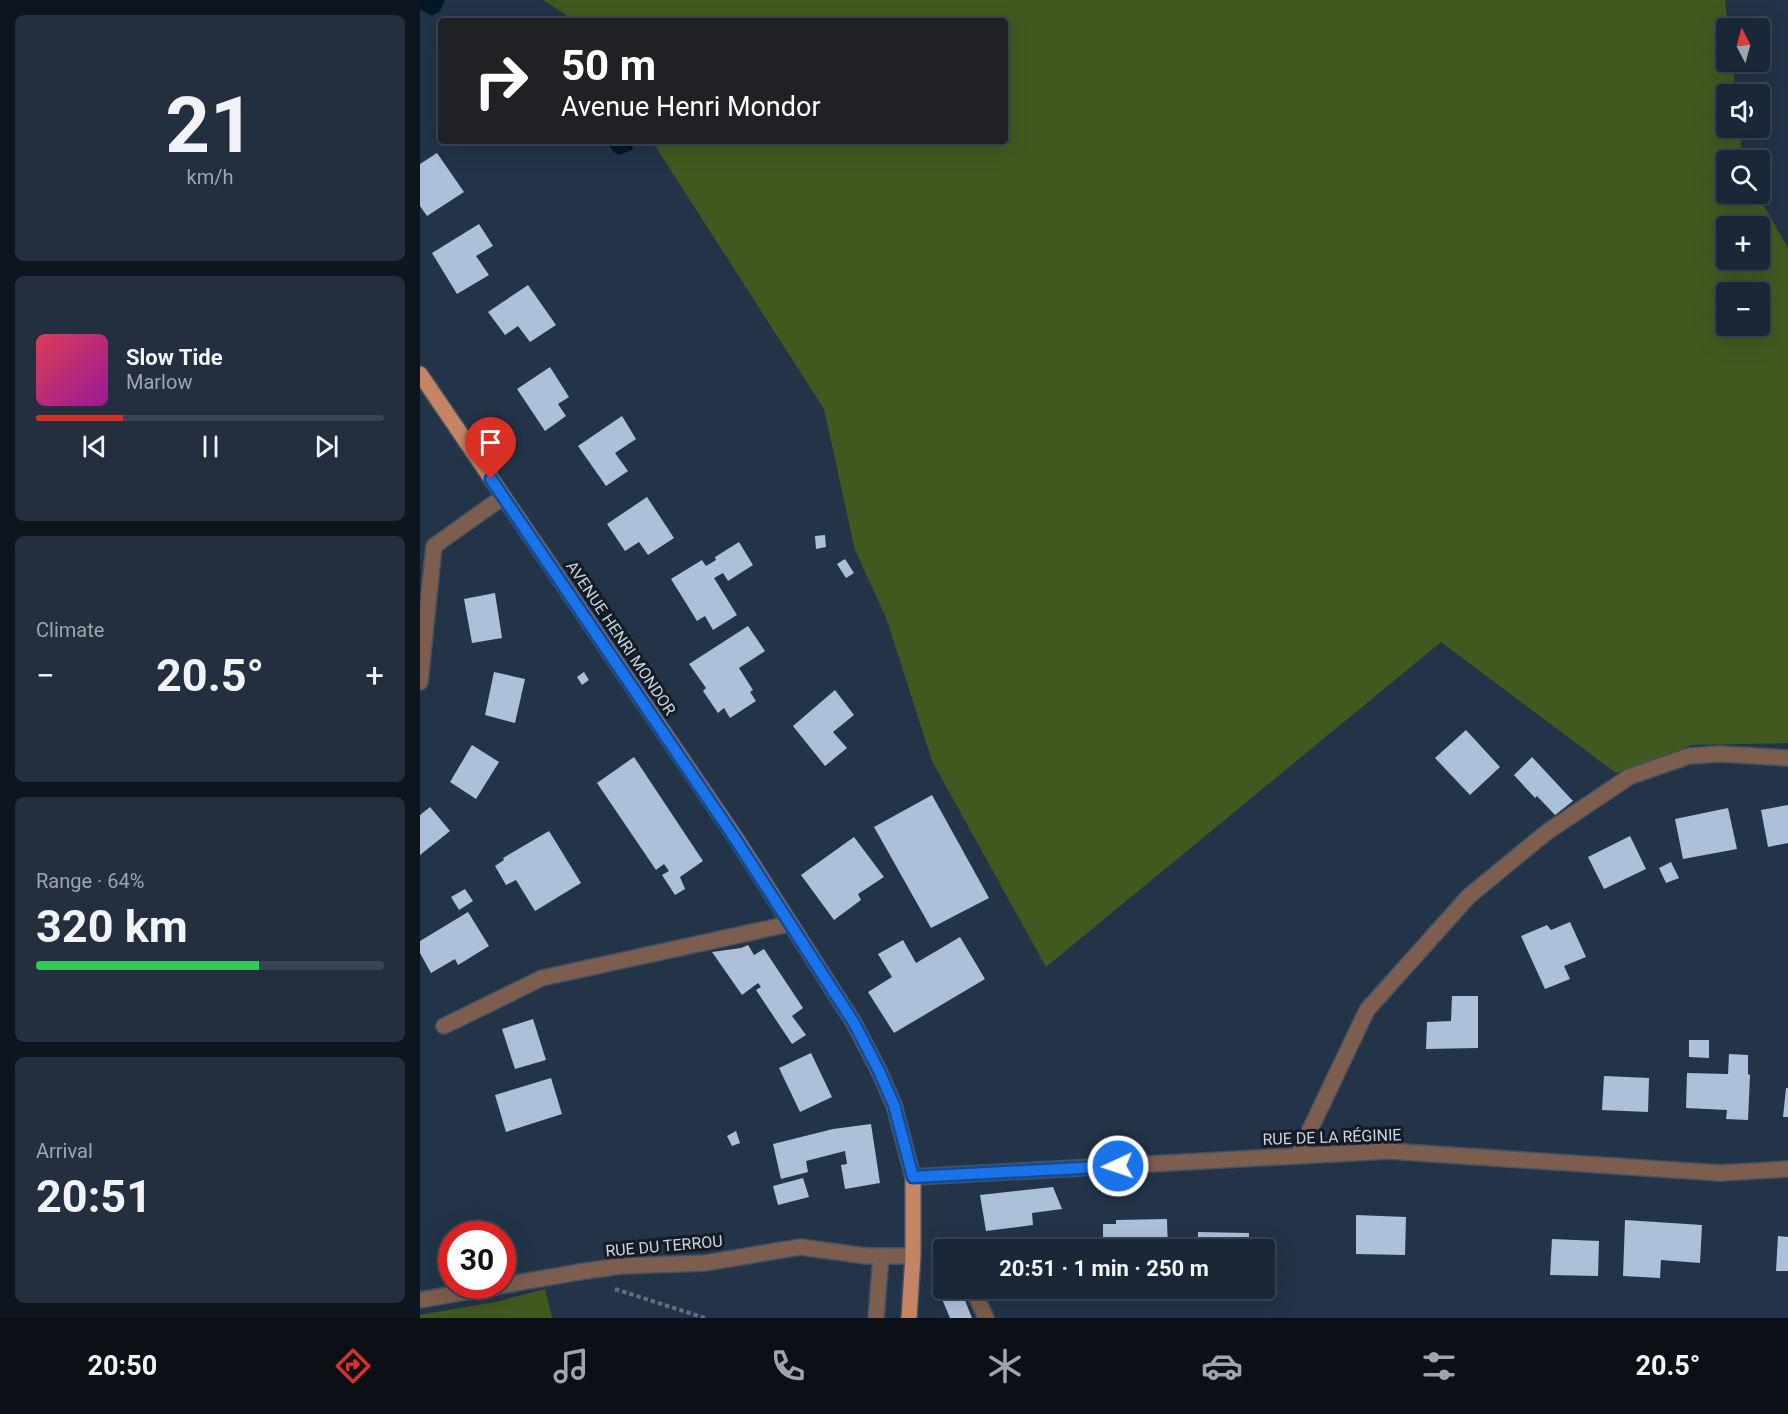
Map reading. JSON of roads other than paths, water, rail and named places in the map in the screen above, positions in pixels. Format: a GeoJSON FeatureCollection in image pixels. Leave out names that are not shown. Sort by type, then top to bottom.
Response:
{"type":"FeatureCollection","features":[{"type":"Feature","properties":{"kind":"main road","name":"AVENUE HENRI MONDOR"},"geometry":{"type":"LineString","coordinates":[[420,374],[736,840],[854,1023],[879,1071],[894,1105],[913,1177],[913,1256],[909,1318]]}},
{"type":"Feature","properties":{"kind":"street"},"geometry":{"type":"LineString","coordinates":[[420,682],[434,546],[503,497]]}},
{"type":"Feature","properties":{"kind":"street"},"geometry":{"type":"LineString","coordinates":[[1298,1155],[1367,1010],[1469,896],[1547,832],[1629,777],[1689,756],[1720,754],[1788,758]]}},
{"type":"Feature","properties":{"kind":"street"},"geometry":{"type":"LineString","coordinates":[[444,1026],[542,978],[789,924]]}},
{"type":"Feature","properties":{"kind":"street","name":"RUE DE LA RÉGINIE"},"geometry":{"type":"LineString","coordinates":[[913,1177],[1388,1151],[1720,1173],[1788,1170]]}},
{"type":"Feature","properties":{"kind":"street","name":"RUE DU TERROU"},"geometry":{"type":"LineString","coordinates":[[420,1300],[620,1266],[705,1263],[800,1247],[866,1256],[913,1256]]}},
{"type":"Feature","properties":{"kind":"street"},"geometry":{"type":"LineString","coordinates":[[876,1318],[881,1256]]}},
{"type":"Feature","properties":{"kind":"street"},"geometry":{"type":"LineString","coordinates":[[977,1299],[986,1318]]}},
{"type":"Feature","properties":{"kind":"water"},"geometry":{"type":"Polygon","coordinates":[[[420,0],[445,0],[440,11],[432,16],[420,9],[420,0]]]}},
{"type":"Feature","properties":{"kind":"water"},"geometry":{"type":"Polygon","coordinates":[[[607,144],[633,144],[632,150],[619,155],[607,144]]]}}]}
